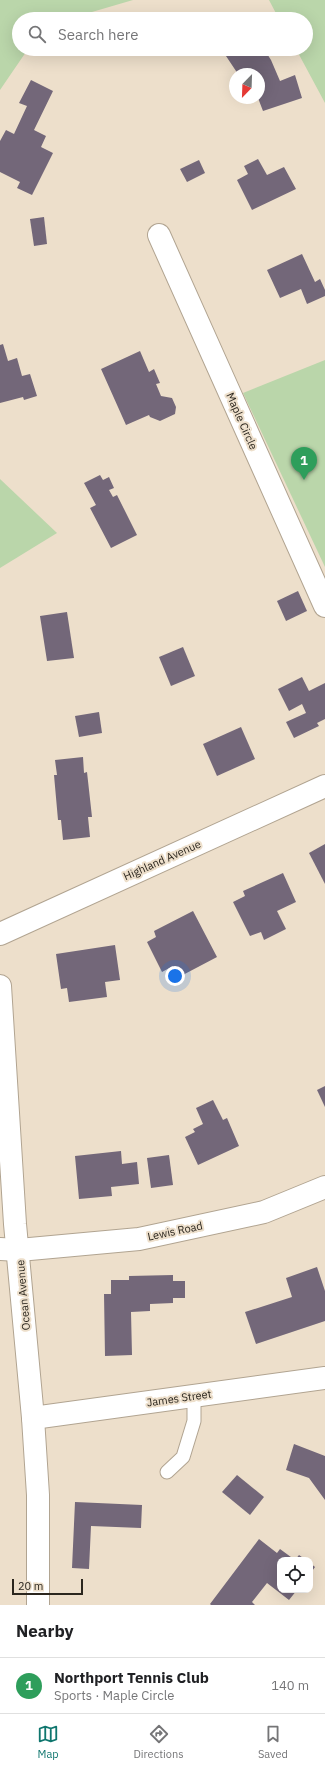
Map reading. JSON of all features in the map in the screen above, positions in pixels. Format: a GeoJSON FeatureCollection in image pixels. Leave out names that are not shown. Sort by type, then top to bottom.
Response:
{"type":"FeatureCollection","features":[{"type":"Feature","properties":{"kind":"street","name":"Maple Circle"},"geometry":{"type":"LineString","coordinates":[[159,235],[325,606]]}},
{"type":"Feature","properties":{"kind":"street","name":"Highland Avenue"},"geometry":{"type":"LineString","coordinates":[[0,934],[325,786]]}},
{"type":"Feature","properties":{"kind":"street","name":"Ocean Avenue"},"geometry":{"type":"LineString","coordinates":[[0,986],[16,1224],[10,1250],[33,1418],[38,1495],[38,1605]]}},
{"type":"Feature","properties":{"kind":"street","name":"Lewis Road"},"geometry":{"type":"LineString","coordinates":[[10,1250],[140,1239],[264,1212],[325,1187]]}},
{"type":"Feature","properties":{"kind":"street","name":"James Street"},"geometry":{"type":"LineString","coordinates":[[33,1418],[325,1378]]}},
{"type":"Feature","properties":{"kind":"lane"},"geometry":{"type":"LineString","coordinates":[[167,1472],[183,1457],[194,1421],[194,1396]]}},
{"type":"Feature","properties":{"kind":"green space"},"geometry":{"type":"Polygon","coordinates":[[[0,0],[133,0],[92,12],[12,12],[12,56],[23,56],[0,90],[0,0]]]}},
{"type":"Feature","properties":{"kind":"green space"},"geometry":{"type":"Polygon","coordinates":[[[269,0],[325,0],[325,103],[300,56],[313,56],[313,12],[275,12],[269,0]]]}},
{"type":"Feature","properties":{"kind":"green space"},"geometry":{"type":"Polygon","coordinates":[[[325,360],[325,567],[243,393],[325,360]]]}},
{"type":"Feature","properties":{"kind":"green space"},"geometry":{"type":"Polygon","coordinates":[[[0,479],[57,533],[0,568],[0,479]]]}},
{"type":"Feature","properties":{"kind":"building"},"geometry":{"type":"Polygon","coordinates":[[[226,56],[268,56],[280,81],[295,75],[302,98],[263,111],[260,104],[265,104],[265,68],[234,68],[226,56]]]}},
{"type":"Feature","properties":{"kind":"building"},"geometry":{"type":"Polygon","coordinates":[[[31,80],[53,91],[34,130],[46,136],[41,147],[53,153],[32,195],[17,188],[20,182],[0,172],[0,141],[6,130],[14,134],[27,106],[19,103],[31,80]]]}},
{"type":"Feature","properties":{"kind":"building"},"geometry":{"type":"Polygon","coordinates":[[[258,159],[267,175],[284,167],[296,189],[252,210],[237,180],[248,174],[244,166],[258,159]]]}},
{"type":"Feature","properties":{"kind":"building"},"geometry":{"type":"Polygon","coordinates":[[[199,160],[205,173],[187,182],[180,169],[199,160]]]}},
{"type":"Feature","properties":{"kind":"building"},"geometry":{"type":"Polygon","coordinates":[[[44,217],[47,244],[34,246],[30,219],[44,217]]]}},
{"type":"Feature","properties":{"kind":"building"},"geometry":{"type":"Polygon","coordinates":[[[302,254],[315,282],[320,279],[325,290],[325,296],[307,304],[301,289],[280,298],[267,270],[302,254]]]}},
{"type":"Feature","properties":{"kind":"building"},"geometry":{"type":"Polygon","coordinates":[[[3,344],[8,361],[17,358],[22,376],[30,374],[37,396],[24,400],[23,397],[0,403],[0,345],[3,344]]]}},
{"type":"Feature","properties":{"kind":"building"},"geometry":{"type":"Polygon","coordinates":[[[140,351],[149,372],[154,369],[160,383],[156,384],[161,396],[172,398],[176,407],[175,414],[160,421],[150,417],[149,415],[126,425],[101,369],[140,351]]]}},
{"type":"Feature","properties":{"kind":"building"},"geometry":{"type":"Polygon","coordinates":[[[100,475],[103,480],[109,477],[114,488],[109,490],[113,497],[117,495],[137,535],[111,548],[90,508],[96,505],[84,483],[100,475]]]}},
{"type":"Feature","properties":{"kind":"building"},"geometry":{"type":"Polygon","coordinates":[[[298,591],[307,611],[286,621],[277,601],[298,591]]]}},
{"type":"Feature","properties":{"kind":"building"},"geometry":{"type":"Polygon","coordinates":[[[67,612],[74,658],[47,661],[40,616],[67,612]]]}},
{"type":"Feature","properties":{"kind":"building"},"geometry":{"type":"Polygon","coordinates":[[[183,647],[195,676],[171,686],[159,657],[183,647]]]}},
{"type":"Feature","properties":{"kind":"building"},"geometry":{"type":"Polygon","coordinates":[[[302,677],[309,691],[325,683],[325,719],[317,723],[319,726],[294,738],[286,722],[306,713],[302,704],[289,711],[278,689],[302,677]]]}},
{"type":"Feature","properties":{"kind":"building"},"geometry":{"type":"Polygon","coordinates":[[[99,712],[102,733],[79,737],[75,716],[99,712]]]}},
{"type":"Feature","properties":{"kind":"building"},"geometry":{"type":"Polygon","coordinates":[[[241,727],[255,759],[217,776],[203,744],[241,727]]]}},
{"type":"Feature","properties":{"kind":"building"},"geometry":{"type":"Polygon","coordinates":[[[83,757],[84,773],[87,772],[92,817],[88,817],[90,837],[63,840],[61,820],[58,820],[54,775],[57,775],[55,760],[83,757]]]}},
{"type":"Feature","properties":{"kind":"building"},"geometry":{"type":"Polygon","coordinates":[[[325,844],[325,884],[309,853],[325,844]]]}},
{"type":"Feature","properties":{"kind":"building"},"geometry":{"type":"Polygon","coordinates":[[[283,873],[296,902],[277,911],[286,929],[264,940],[261,932],[250,936],[233,902],[245,896],[243,891],[283,873]]]}},
{"type":"Feature","properties":{"kind":"building"},"geometry":{"type":"Polygon","coordinates":[[[193,911],[217,957],[179,977],[173,966],[162,972],[147,942],[156,937],[154,931],[193,911]]]}},
{"type":"Feature","properties":{"kind":"building"},"geometry":{"type":"Polygon","coordinates":[[[115,945],[120,980],[105,982],[107,997],[69,1002],[67,988],[61,989],[56,954],[115,945]]]}},
{"type":"Feature","properties":{"kind":"building"},"geometry":{"type":"Polygon","coordinates":[[[325,1086],[325,1107],[317,1090],[325,1086]]]}},
{"type":"Feature","properties":{"kind":"building"},"geometry":{"type":"Polygon","coordinates":[[[213,1100],[223,1120],[227,1118],[239,1146],[198,1165],[185,1137],[195,1132],[193,1129],[203,1124],[196,1108],[213,1100]]]}},
{"type":"Feature","properties":{"kind":"building"},"geometry":{"type":"Polygon","coordinates":[[[121,1151],[122,1164],[137,1162],[139,1184],[111,1187],[112,1196],[79,1199],[75,1156],[121,1151]]]}},
{"type":"Feature","properties":{"kind":"building"},"geometry":{"type":"Polygon","coordinates":[[[169,1155],[173,1185],[151,1188],[147,1158],[169,1155]]]}},
{"type":"Feature","properties":{"kind":"building"},"geometry":{"type":"Polygon","coordinates":[[[317,1267],[325,1291],[325,1321],[256,1344],[245,1312],[292,1297],[286,1278],[317,1267]]]}},
{"type":"Feature","properties":{"kind":"building"},"geometry":{"type":"Polygon","coordinates":[[[173,1275],[173,1281],[185,1281],[185,1298],[173,1298],[173,1303],[150,1304],[150,1311],[131,1312],[132,1355],[105,1356],[104,1294],[111,1294],[111,1280],[129,1280],[129,1276],[173,1275]]]}},
{"type":"Feature","properties":{"kind":"building"},"geometry":{"type":"Polygon","coordinates":[[[294,1444],[325,1456],[325,1500],[309,1478],[286,1470],[294,1444]]]}},
{"type":"Feature","properties":{"kind":"building"},"geometry":{"type":"Polygon","coordinates":[[[237,1475],[264,1497],[250,1515],[222,1492],[237,1475]]]}},
{"type":"Feature","properties":{"kind":"building"},"geometry":{"type":"Polygon","coordinates":[[[75,1502],[142,1505],[141,1528],[91,1526],[89,1569],[72,1568],[75,1502]]]}},
{"type":"Feature","properties":{"kind":"building"},"geometry":{"type":"Polygon","coordinates":[[[259,1539],[277,1553],[280,1549],[291,1557],[277,1557],[277,1591],[267,1583],[252,1602],[255,1605],[210,1604],[259,1539]]]}},
{"type":"Feature","properties":{"kind":"building"},"geometry":{"type":"Polygon","coordinates":[[[280,1593],[295,1593],[289,1600],[280,1593]]]}},
{"type":"Feature","properties":{"kind":"place","name":"Northport Tennis Club"},"geometry":{"type":"Point","coordinates":[304,480]}}]}
